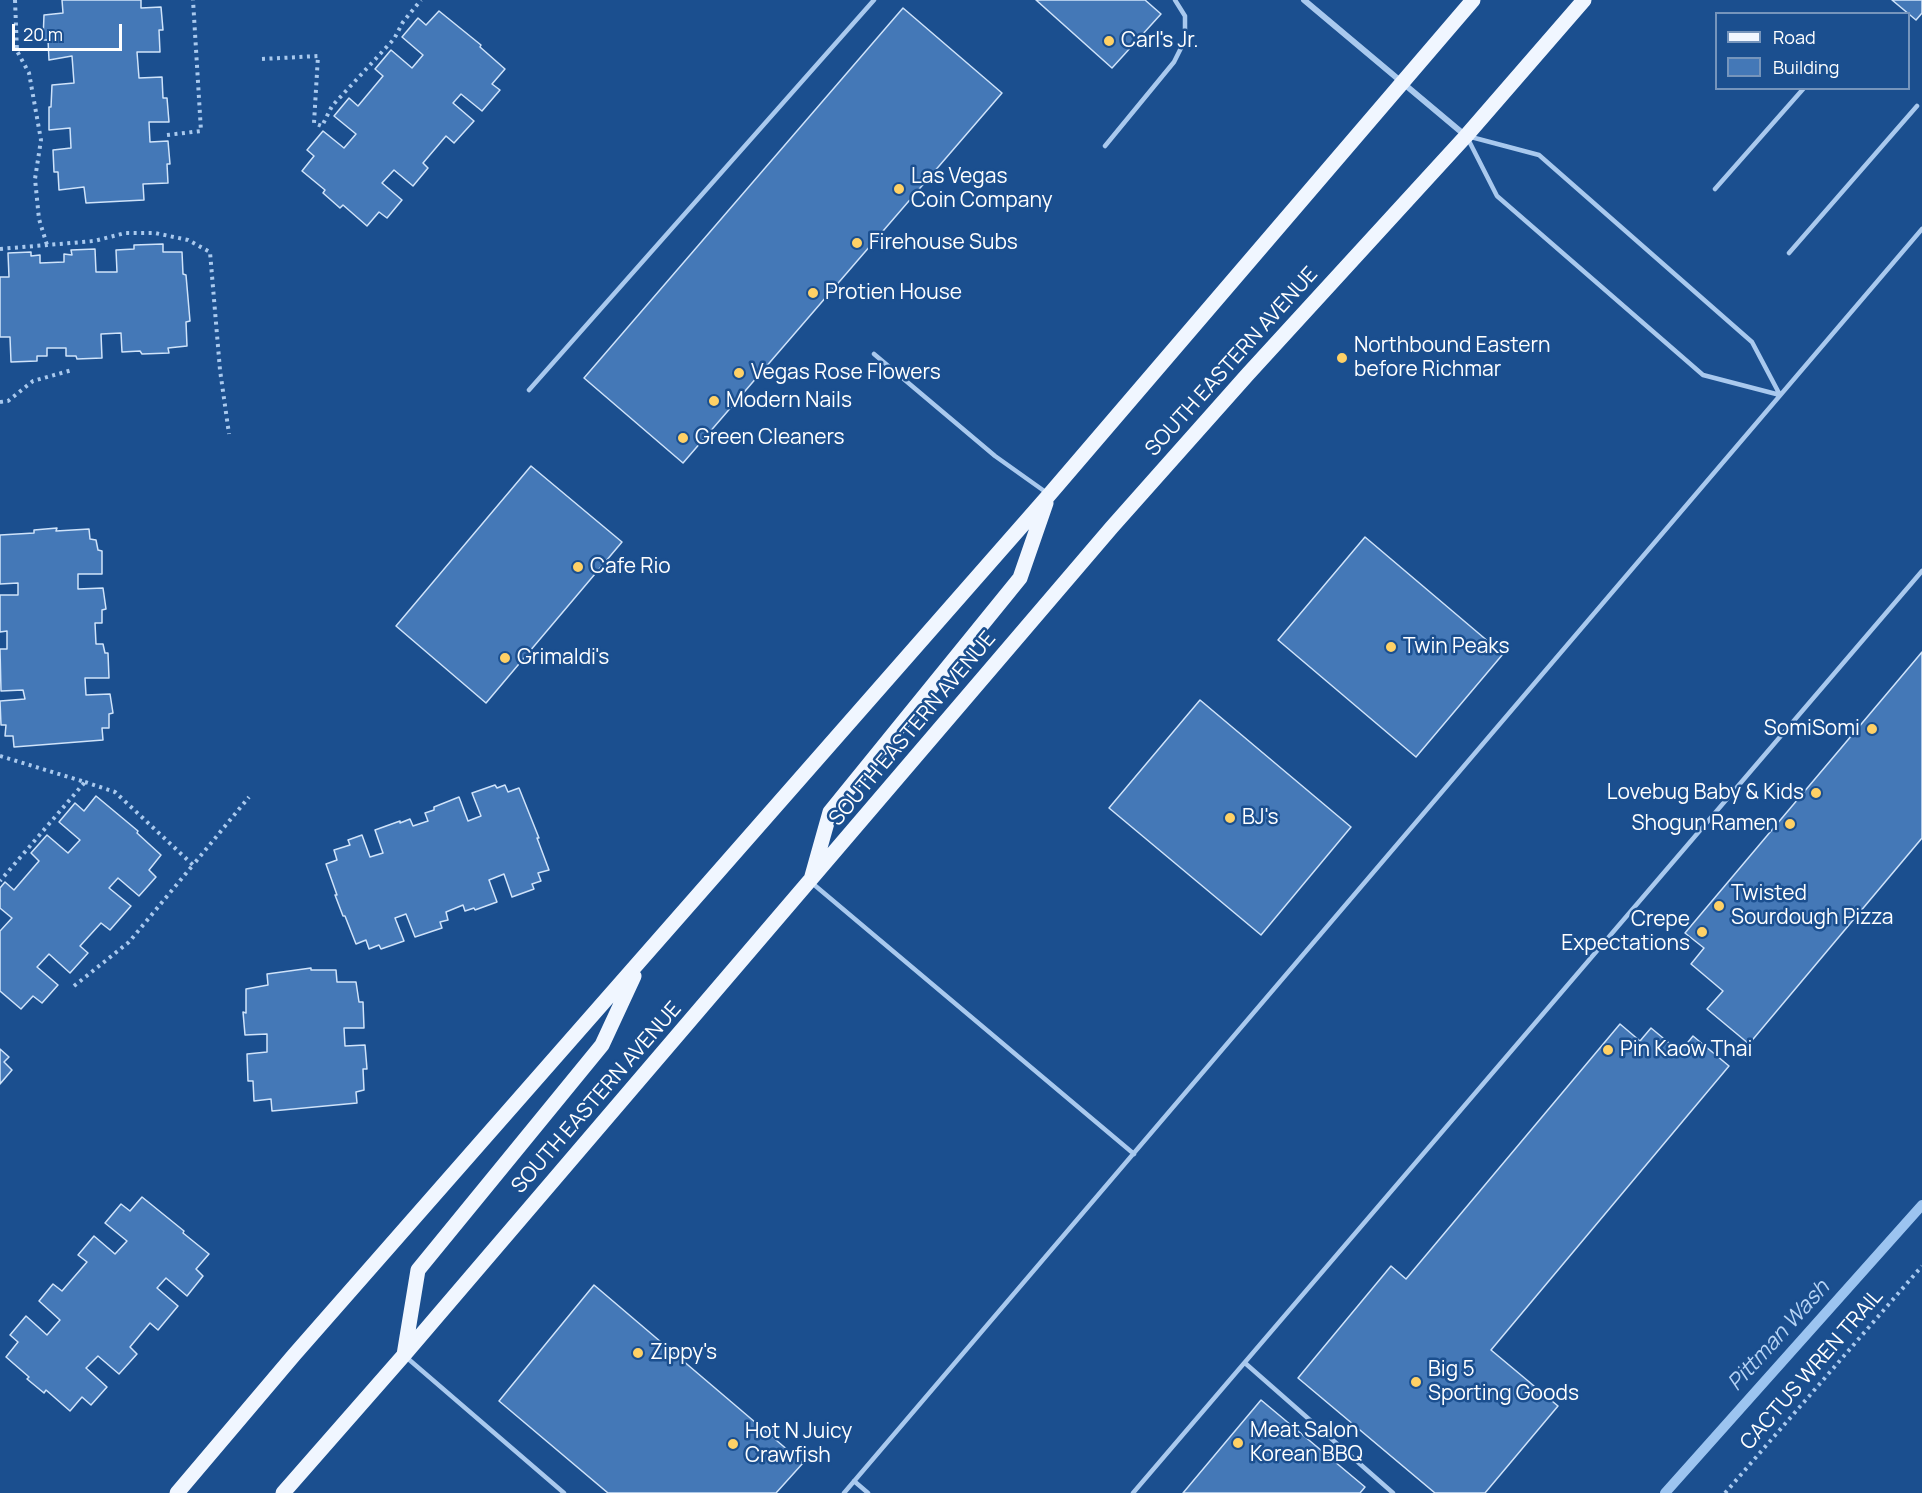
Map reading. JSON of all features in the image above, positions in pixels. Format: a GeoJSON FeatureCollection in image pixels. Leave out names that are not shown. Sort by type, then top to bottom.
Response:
{"type":"FeatureCollection","features":[{"type":"Feature","properties":{"kind":"main road"},"geometry":{"type":"LineString","coordinates":[[177,1493],[302,1346],[1049,495],[1473,0]]}},
{"type":"Feature","properties":{"kind":"main road","name":"SOUTH EASTERN AVENUE"},"geometry":{"type":"LineString","coordinates":[[283,1493],[404,1355],[1120,519],[1248,374],[1466,136],[1584,0]]}},
{"type":"Feature","properties":{"kind":"main road"},"geometry":{"type":"LineString","coordinates":[[810,881],[830,813],[1020,578],[1049,495]]}},
{"type":"Feature","properties":{"kind":"main road"},"geometry":{"type":"LineString","coordinates":[[404,1355],[418,1270],[602,1045],[641,960]]}},
{"type":"Feature","properties":{"kind":"street"},"geometry":{"type":"LineString","coordinates":[[1304,0],[1466,136]]}},
{"type":"Feature","properties":{"kind":"lane"},"geometry":{"type":"LineString","coordinates":[[529,390],[874,0]]}},
{"type":"Feature","properties":{"kind":"lane"},"geometry":{"type":"LineString","coordinates":[[1105,146],[1174,62],[1185,40],[1185,16],[1175,0]]}},
{"type":"Feature","properties":{"kind":"lane"},"geometry":{"type":"LineString","coordinates":[[1715,189],[1802,90]]}},
{"type":"Feature","properties":{"kind":"lane"},"geometry":{"type":"LineString","coordinates":[[1789,253],[1917,106]]}},
{"type":"Feature","properties":{"kind":"lane"},"geometry":{"type":"LineString","coordinates":[[1466,136],[1539,155],[1752,342],[1780,395]]}},
{"type":"Feature","properties":{"kind":"lane"},"geometry":{"type":"LineString","coordinates":[[1466,136],[1497,196],[1702,375],[1780,395]]}},
{"type":"Feature","properties":{"kind":"lane"},"geometry":{"type":"LineString","coordinates":[[844,1493],[1922,229]]}},
{"type":"Feature","properties":{"kind":"lane"},"geometry":{"type":"LineString","coordinates":[[874,354],[995,456],[1049,495]]}},
{"type":"Feature","properties":{"kind":"lane"},"geometry":{"type":"LineString","coordinates":[[1133,1493],[1922,571]]}},
{"type":"Feature","properties":{"kind":"lane"},"geometry":{"type":"LineString","coordinates":[[810,881],[1134,1154]]}},
{"type":"Feature","properties":{"kind":"lane"},"geometry":{"type":"LineString","coordinates":[[404,1355],[564,1493]]}},
{"type":"Feature","properties":{"kind":"lane"},"geometry":{"type":"LineString","coordinates":[[1245,1363],[1393,1493]]}},
{"type":"Feature","properties":{"kind":"lane"},"geometry":{"type":"LineString","coordinates":[[854,1481],[868,1493]]}},
{"type":"Feature","properties":{"kind":"path"},"geometry":{"type":"LineString","coordinates":[[15,0],[17,51],[28,73],[41,140],[35,179],[39,219],[47,245]]}},
{"type":"Feature","properties":{"kind":"path"},"geometry":{"type":"LineString","coordinates":[[167,135],[201,131],[193,0]]}},
{"type":"Feature","properties":{"kind":"path"},"geometry":{"type":"LineString","coordinates":[[262,59],[318,56],[314,123],[322,126],[332,106],[394,39],[403,22],[421,0]]}},
{"type":"Feature","properties":{"kind":"path"},"geometry":{"type":"LineString","coordinates":[[0,249],[94,241],[125,233],[155,233],[188,240],[210,252],[220,370],[229,434]]}},
{"type":"Feature","properties":{"kind":"path"},"geometry":{"type":"LineString","coordinates":[[0,402],[8,401],[33,381],[72,370]]}},
{"type":"Feature","properties":{"kind":"path"},"geometry":{"type":"LineString","coordinates":[[0,756],[115,792],[193,865]]}},
{"type":"Feature","properties":{"kind":"path"},"geometry":{"type":"LineString","coordinates":[[0,881],[85,782]]}},
{"type":"Feature","properties":{"kind":"path"},"geometry":{"type":"LineString","coordinates":[[74,986],[129,942],[249,797]]}},
{"type":"Feature","properties":{"kind":"path","name":"CACTUS WREN TRAIL"},"geometry":{"type":"LineString","coordinates":[[1725,1493],[1922,1266]]}},
{"type":"Feature","properties":{"kind":"building"},"geometry":{"type":"Polygon","coordinates":[[[62,0],[141,0],[141,8],[161,7],[163,30],[159,30],[160,52],[137,52],[139,78],[162,77],[163,98],[167,98],[169,122],[149,122],[150,142],[168,141],[170,164],[167,164],[168,183],[143,184],[144,200],[86,203],[84,187],[59,190],[58,172],[54,172],[53,150],[71,148],[70,128],[49,130],[49,107],[51,107],[52,85],[74,83],[72,56],[49,60],[48,40],[43,40],[44,15],[63,13],[62,0]]]}},
{"type":"Feature","properties":{"kind":"building","name":"Carl's Jr."},"geometry":{"type":"Polygon","coordinates":[[[1036,0],[1145,0],[1161,14],[1112,68],[1036,0]]]}},
{"type":"Feature","properties":{"kind":"building"},"geometry":{"type":"Polygon","coordinates":[[[1892,0],[1922,0],[1922,13],[1916,20],[1910,12],[1906,12],[1892,0]]]}},
{"type":"Feature","properties":{"kind":"building"},"geometry":{"type":"Polygon","coordinates":[[[903,8],[1002,93],[683,463],[584,378],[903,8]]]}},
{"type":"Feature","properties":{"kind":"building"},"geometry":{"type":"Polygon","coordinates":[[[439,11],[481,45],[480,47],[505,69],[492,84],[500,90],[482,111],[461,94],[453,103],[474,121],[454,143],[446,136],[423,163],[428,168],[413,186],[394,170],[382,183],[402,200],[387,218],[379,212],[367,226],[343,205],[340,208],[323,193],[325,190],[302,171],[314,156],[307,150],[323,131],[344,148],[356,134],[334,116],[349,98],[358,106],[383,76],[375,69],[391,50],[412,68],[423,55],[402,37],[418,18],[426,25],[439,11]]]}},
{"type":"Feature","properties":{"kind":"building"},"geometry":{"type":"Polygon","coordinates":[[[163,244],[163,252],[182,252],[190,321],[186,322],[187,346],[168,348],[169,353],[122,352],[121,333],[101,334],[102,358],[77,359],[76,356],[66,356],[66,348],[47,348],[47,356],[37,356],[37,361],[11,362],[10,337],[0,337],[0,277],[9,277],[8,253],[31,252],[31,256],[40,255],[40,263],[64,262],[64,254],[72,255],[71,250],[95,249],[96,272],[117,272],[116,250],[134,249],[134,245],[163,244]]]}},
{"type":"Feature","properties":{"kind":"building"},"geometry":{"type":"Polygon","coordinates":[[[531,466],[622,542],[486,703],[396,626],[531,466]]]}},
{"type":"Feature","properties":{"kind":"building"},"geometry":{"type":"Polygon","coordinates":[[[57,528],[56,531],[89,529],[90,539],[96,540],[98,550],[102,551],[102,574],[78,574],[78,589],[103,588],[106,609],[102,610],[102,623],[95,623],[96,644],[103,644],[105,653],[108,653],[109,678],[85,678],[86,695],[110,694],[113,713],[109,714],[109,728],[102,728],[103,740],[14,747],[13,736],[5,736],[6,725],[1,725],[0,701],[25,699],[23,690],[1,691],[0,649],[7,649],[7,631],[0,632],[0,595],[18,595],[18,583],[0,584],[0,535],[34,533],[34,530],[57,528]]]}},
{"type":"Feature","properties":{"kind":"building","name":"Twin Peaks"},"geometry":{"type":"Polygon","coordinates":[[[1365,537],[1503,654],[1416,757],[1278,640],[1365,537]]]}},
{"type":"Feature","properties":{"kind":"building"},"geometry":{"type":"Polygon","coordinates":[[[1922,652],[1922,838],[1749,1044],[1707,1009],[1723,991],[1691,964],[1704,948],[1685,933],[1922,652]]]}},
{"type":"Feature","properties":{"kind":"building","name":"BJ's"},"geometry":{"type":"Polygon","coordinates":[[[1200,700],[1351,827],[1261,935],[1109,808],[1200,700]]]}},
{"type":"Feature","properties":{"kind":"building"},"geometry":{"type":"Polygon","coordinates":[[[495,785],[497,788],[505,785],[508,792],[519,788],[549,870],[538,873],[541,881],[532,884],[534,889],[512,897],[504,874],[489,880],[497,902],[475,910],[474,908],[465,911],[463,905],[446,912],[448,920],[440,922],[442,928],[415,937],[406,914],[395,918],[404,941],[381,949],[379,945],[369,949],[366,940],[356,944],[335,895],[337,895],[326,864],[337,860],[334,850],[350,845],[348,840],[362,835],[370,857],[383,853],[375,830],[410,819],[413,826],[428,821],[425,813],[459,797],[468,821],[481,816],[472,793],[495,785]]]}},
{"type":"Feature","properties":{"kind":"building"},"geometry":{"type":"Polygon","coordinates":[[[96,796],[138,831],[137,833],[161,855],[149,870],[156,877],[139,896],[118,878],[109,888],[131,906],[110,930],[101,923],[80,946],[88,953],[70,973],[49,954],[37,967],[58,985],[42,1003],[33,996],[21,1009],[0,991],[0,931],[12,918],[0,908],[0,888],[5,882],[14,890],[39,861],[31,853],[47,835],[68,853],[80,840],[59,822],[75,803],[84,811],[96,796]]]}},
{"type":"Feature","properties":{"kind":"building"},"geometry":{"type":"Polygon","coordinates":[[[311,968],[311,970],[336,970],[337,982],[356,982],[359,1002],[363,1002],[364,1028],[344,1028],[345,1046],[365,1045],[367,1069],[363,1069],[364,1090],[356,1092],[357,1103],[272,1111],[271,1099],[254,1101],[253,1081],[248,1081],[247,1054],[267,1052],[267,1034],[245,1035],[243,1012],[246,1013],[246,989],[268,985],[267,974],[311,968]]]}},
{"type":"Feature","properties":{"kind":"building"},"geometry":{"type":"Polygon","coordinates":[[[1620,1024],[1640,1041],[1651,1028],[1680,1052],[1693,1036],[1729,1066],[1491,1350],[1558,1406],[1485,1493],[1435,1493],[1298,1378],[1391,1266],[1406,1279],[1620,1024]]]}},
{"type":"Feature","properties":{"kind":"building"},"geometry":{"type":"Polygon","coordinates":[[[0,1049],[9,1057],[4,1062],[12,1070],[0,1084],[0,1049]]]}},
{"type":"Feature","properties":{"kind":"building"},"geometry":{"type":"Polygon","coordinates":[[[142,1197],[209,1254],[196,1269],[203,1276],[187,1296],[166,1278],[157,1288],[178,1306],[158,1330],[150,1323],[130,1347],[137,1354],[119,1374],[98,1356],[86,1368],[107,1387],[91,1405],[82,1397],[70,1411],[46,1390],[44,1393],[27,1379],[29,1377],[6,1357],[18,1342],[10,1335],[26,1316],[47,1335],[60,1320],[39,1301],[53,1284],[62,1291],[87,1262],[78,1255],[94,1236],[115,1254],[127,1241],[105,1223],[121,1204],[130,1211],[142,1197]]]}},
{"type":"Feature","properties":{"kind":"building"},"geometry":{"type":"Polygon","coordinates":[[[594,1285],[803,1463],[776,1493],[608,1493],[499,1401],[594,1285]]]}},
{"type":"Feature","properties":{"kind":"building"},"geometry":{"type":"Polygon","coordinates":[[[1261,1400],[1365,1487],[1360,1493],[1183,1493],[1261,1400]]]}},
{"type":"Feature","properties":{"kind":"waterway","name":"Pittman Wash"},"geometry":{"type":"LineString","coordinates":[[1665,1493],[1922,1205]]}},
{"type":"Feature","properties":{"kind":"place","name":"Carl's Jr."},"geometry":{"type":"Point","coordinates":[1109,41]}},
{"type":"Feature","properties":{"kind":"place","name":"Las Vegas Coin Company"},"geometry":{"type":"Point","coordinates":[899,189]}},
{"type":"Feature","properties":{"kind":"place","name":"Firehouse Subs"},"geometry":{"type":"Point","coordinates":[857,243]}},
{"type":"Feature","properties":{"kind":"place","name":"Protien House"},"geometry":{"type":"Point","coordinates":[813,293]}},
{"type":"Feature","properties":{"kind":"place","name":"Northbound Eastern before Richmar"},"geometry":{"type":"Point","coordinates":[1342,358]}},
{"type":"Feature","properties":{"kind":"place","name":"Vegas Rose Flowers"},"geometry":{"type":"Point","coordinates":[739,373]}},
{"type":"Feature","properties":{"kind":"place","name":"Modern Nails"},"geometry":{"type":"Point","coordinates":[714,401]}},
{"type":"Feature","properties":{"kind":"place","name":"Green Cleaners"},"geometry":{"type":"Point","coordinates":[683,438]}},
{"type":"Feature","properties":{"kind":"place","name":"Cafe Rio"},"geometry":{"type":"Point","coordinates":[578,567]}},
{"type":"Feature","properties":{"kind":"place","name":"Twin Peaks"},"geometry":{"type":"Point","coordinates":[1391,647]}},
{"type":"Feature","properties":{"kind":"place","name":"Grimaldi's"},"geometry":{"type":"Point","coordinates":[505,658]}},
{"type":"Feature","properties":{"kind":"place","name":"SomiSomi"},"geometry":{"type":"Point","coordinates":[1872,729]}},
{"type":"Feature","properties":{"kind":"place","name":"Lovebug Baby & Kids"},"geometry":{"type":"Point","coordinates":[1816,793]}},
{"type":"Feature","properties":{"kind":"place","name":"BJ's"},"geometry":{"type":"Point","coordinates":[1230,818]}},
{"type":"Feature","properties":{"kind":"place","name":"Shogun Ramen"},"geometry":{"type":"Point","coordinates":[1790,824]}},
{"type":"Feature","properties":{"kind":"place","name":"Twisted Sourdough Pizza"},"geometry":{"type":"Point","coordinates":[1719,906]}},
{"type":"Feature","properties":{"kind":"place","name":"Crepe Expectations"},"geometry":{"type":"Point","coordinates":[1702,932]}},
{"type":"Feature","properties":{"kind":"place","name":"Pin Kaow Thai"},"geometry":{"type":"Point","coordinates":[1608,1050]}},
{"type":"Feature","properties":{"kind":"place","name":"Zippy's"},"geometry":{"type":"Point","coordinates":[638,1353]}},
{"type":"Feature","properties":{"kind":"place","name":"Big 5 Sporting Goods"},"geometry":{"type":"Point","coordinates":[1416,1382]}},
{"type":"Feature","properties":{"kind":"place","name":"Meat Salon Korean BBQ"},"geometry":{"type":"Point","coordinates":[1238,1443]}},
{"type":"Feature","properties":{"kind":"place","name":"Hot N Juicy Crawfish"},"geometry":{"type":"Point","coordinates":[733,1444]}}]}
